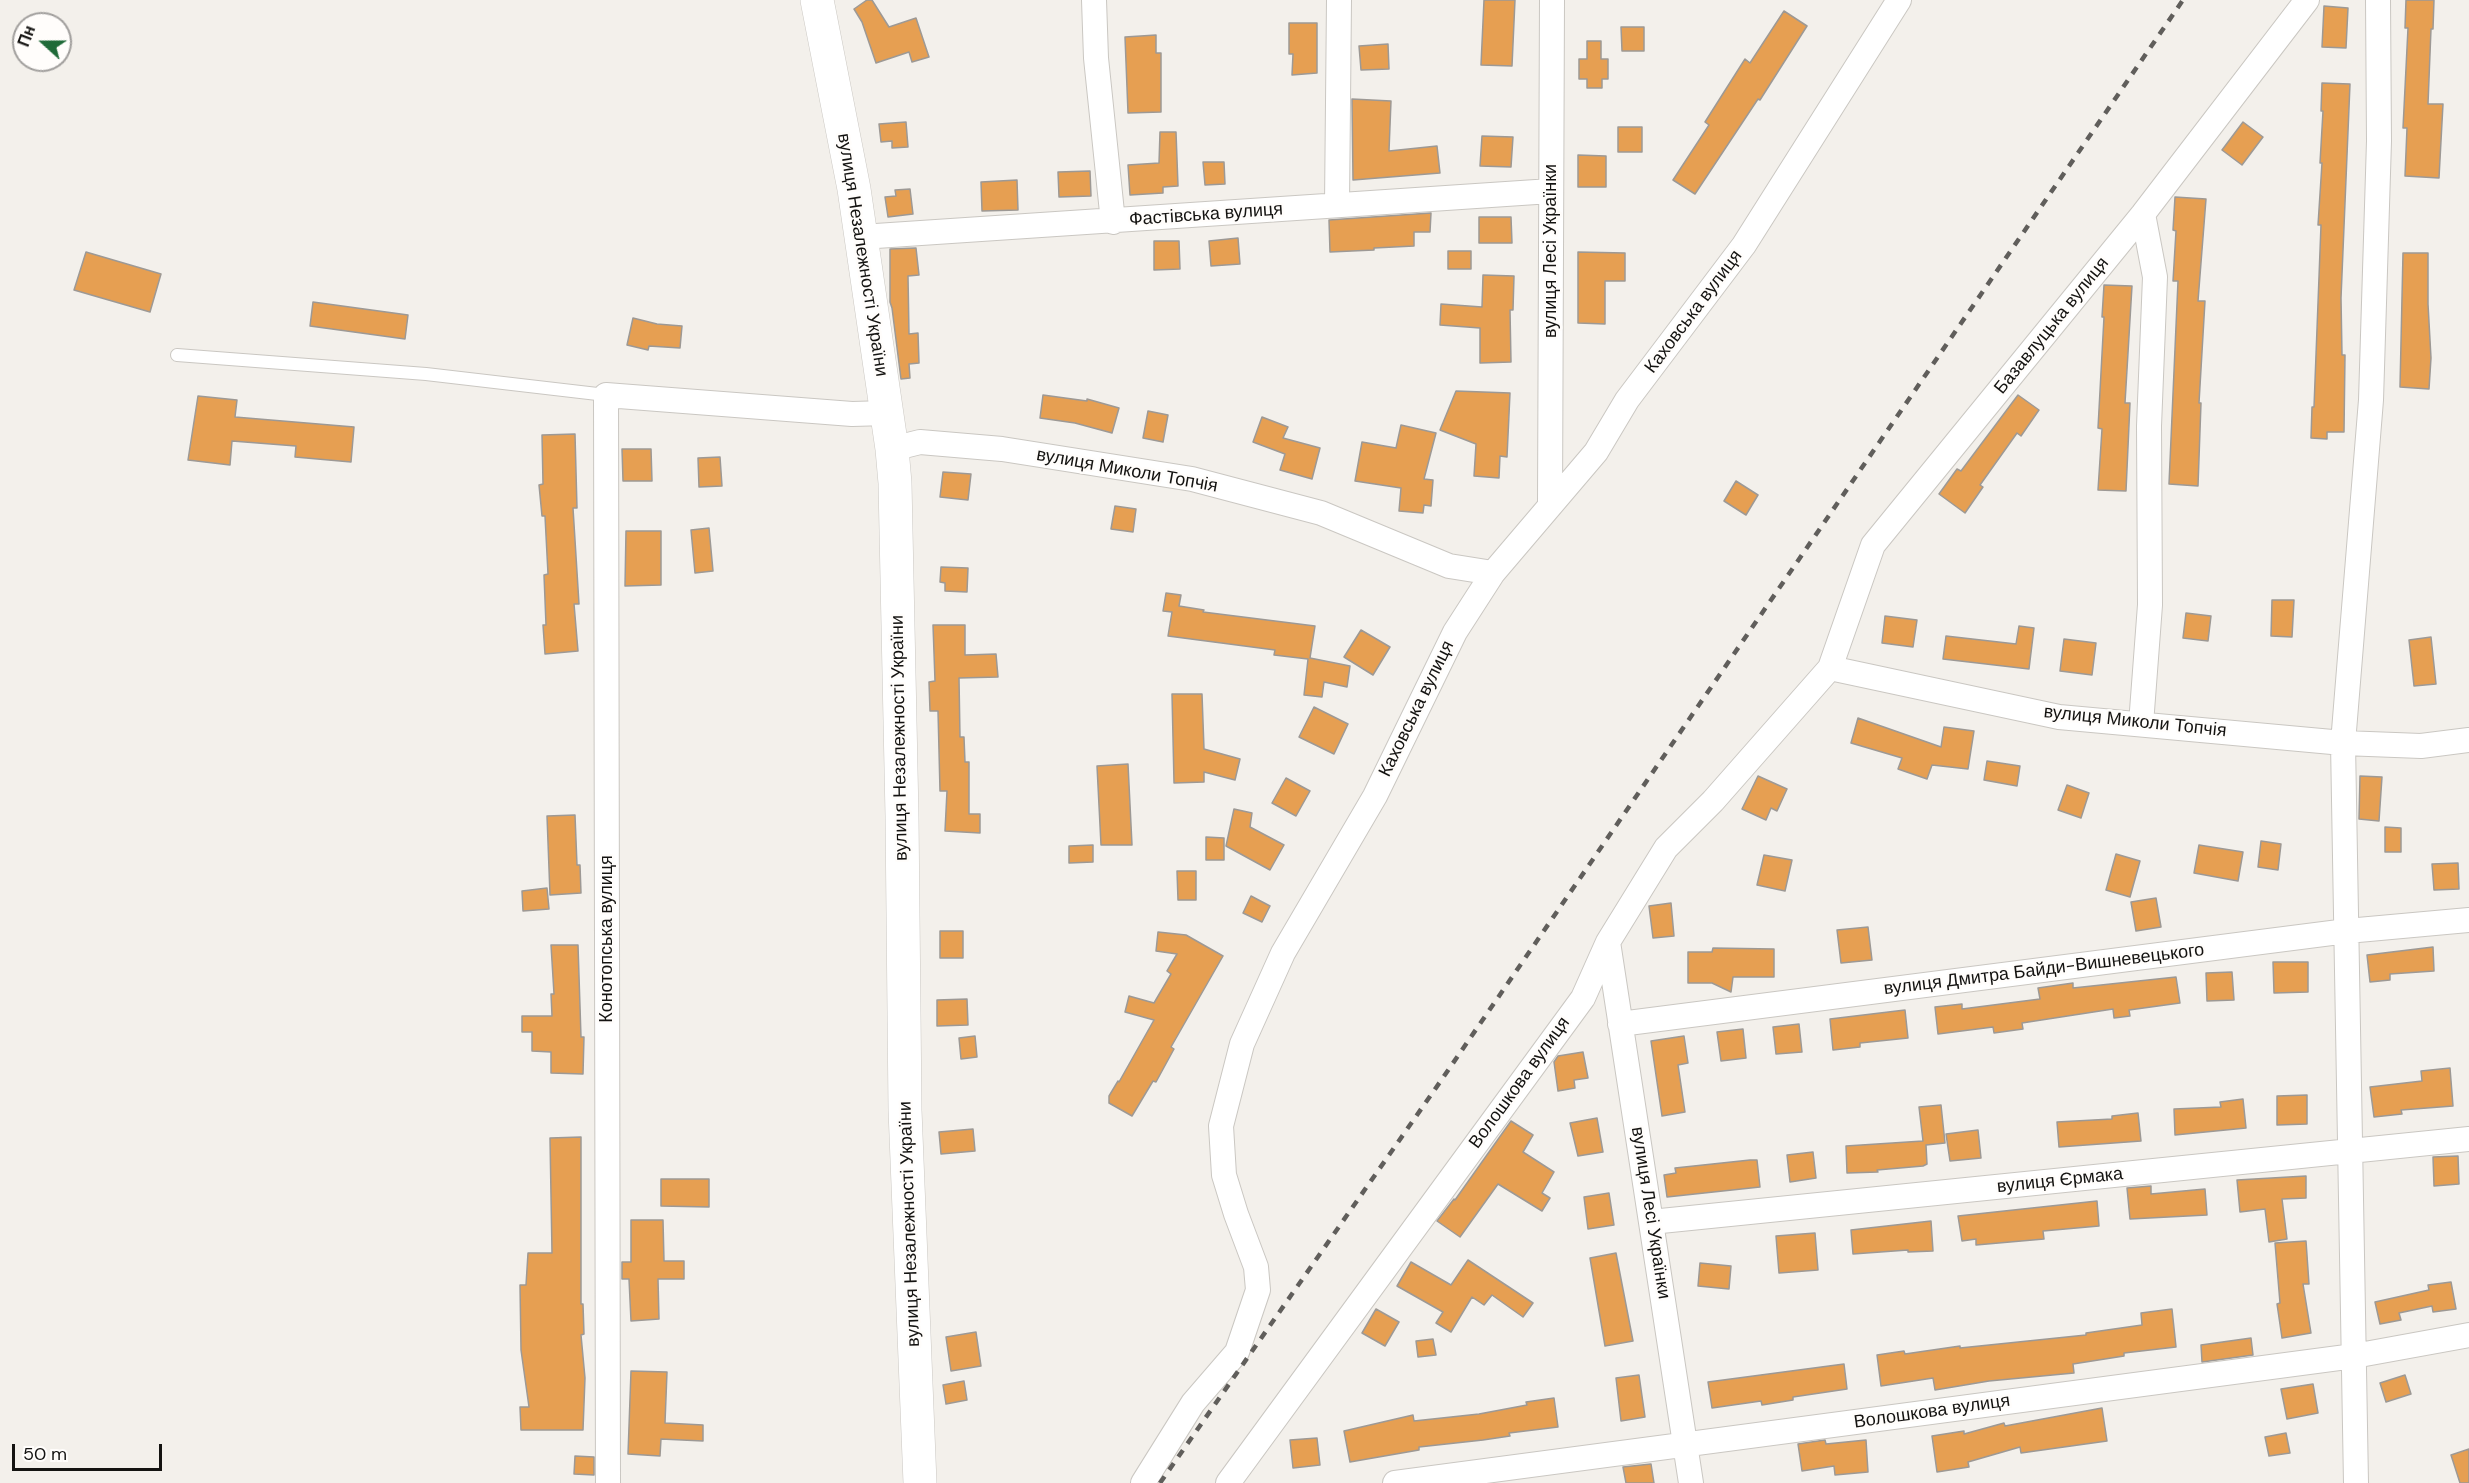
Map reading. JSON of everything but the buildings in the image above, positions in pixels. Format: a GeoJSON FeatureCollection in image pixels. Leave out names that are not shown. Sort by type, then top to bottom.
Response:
{"type":"FeatureCollection","features":[{"type":"Feature","properties":{"kind":"street","name":"вулиця Незалежності України"},"geometry":{"type":"LineString","coordinates":[[817,0],[854,189],[895,483],[905,1110],[920,1483]]}},
{"type":"Feature","properties":{"kind":"street"},"geometry":{"type":"LineString","coordinates":[[1094,0],[1096,58],[1113,222]]}},
{"type":"Feature","properties":{"kind":"street"},"geometry":{"type":"LineString","coordinates":[[1337,205],[1339,0]]}},
{"type":"Feature","properties":{"kind":"street","name":"вулиця Лесі Українки"},"geometry":{"type":"LineString","coordinates":[[1550,503],[1552,0]]}},
{"type":"Feature","properties":{"kind":"street","name":"Каховська вулиця"},"geometry":{"type":"LineString","coordinates":[[1143,1483],[1193,1402],[1237,1352],[1258,1290],[1256,1267],[1224,1175],[1221,1126],[1242,1044],[1283,953],[1375,796],[1455,632],[1493,573],[1550,503],[1596,452],[1628,400],[1744,245],[1899,0]]}},
{"type":"Feature","properties":{"kind":"street","name":"Базавлуцька вулиця"},"geometry":{"type":"LineString","coordinates":[[1830,668],[1873,545],[2143,214],[2307,0]]}},
{"type":"Feature","properties":{"kind":"street"},"geometry":{"type":"LineString","coordinates":[[2356,1483],[2343,743],[2371,400],[2379,141],[2378,0]]}},
{"type":"Feature","properties":{"kind":"street","name":"Фастівська вулиця"},"geometry":{"type":"LineString","coordinates":[[861,237],[1551,191]]}},
{"type":"Feature","properties":{"kind":"street"},"geometry":{"type":"LineString","coordinates":[[2141,724],[2150,604],[2149,426],[2155,277],[2143,214]]}},
{"type":"Feature","properties":{"kind":"street"},"geometry":{"type":"LineString","coordinates":[[606,395],[852,414],[886,413]]}},
{"type":"Feature","properties":{"kind":"street","name":"Конотопська вулиця"},"geometry":{"type":"LineString","coordinates":[[606,395],[608,1483]]}},
{"type":"Feature","properties":{"kind":"street","name":"вулиця Миколи Топчія"},"geometry":{"type":"LineString","coordinates":[[892,449],[920,442],[1002,449],[1192,479],[1321,513],[1449,566],[1493,573]]}},
{"type":"Feature","properties":{"kind":"street","name":"вулиця Миколи Топчія"},"geometry":{"type":"LineString","coordinates":[[1830,668],[2059,717],[2343,743],[2421,746],[2469,740]]}},
{"type":"Feature","properties":{"kind":"street","name":"Волошкова вулиця"},"geometry":{"type":"LineString","coordinates":[[1227,1483],[1583,998],[1608,942],[1666,848],[1713,801],[1830,668]]}},
{"type":"Feature","properties":{"kind":"street","name":"вулиця Дмитра Байди-Вишневецького"},"geometry":{"type":"LineString","coordinates":[[1620,1024],[2347,931],[2469,920]]}},
{"type":"Feature","properties":{"kind":"street","name":"вулиця Лесі Українки"},"geometry":{"type":"LineString","coordinates":[[1608,942],[1691,1483]]}},
{"type":"Feature","properties":{"kind":"street","name":"вулиця Єрмака"},"geometry":{"type":"LineString","coordinates":[[1651,1222],[2469,1139]]}},
{"type":"Feature","properties":{"kind":"street","name":"Волошкова вулиця"},"geometry":{"type":"LineString","coordinates":[[1395,1483],[2354,1356],[2469,1335]]}},
{"type":"Feature","properties":{"kind":"lane"},"geometry":{"type":"LineString","coordinates":[[177,355],[426,374],[606,395]]}},
{"type":"Feature","properties":{"kind":"railway"},"geometry":{"type":"LineString","coordinates":[[1160,1483],[1440,1082],[2183,0]]}}]}
